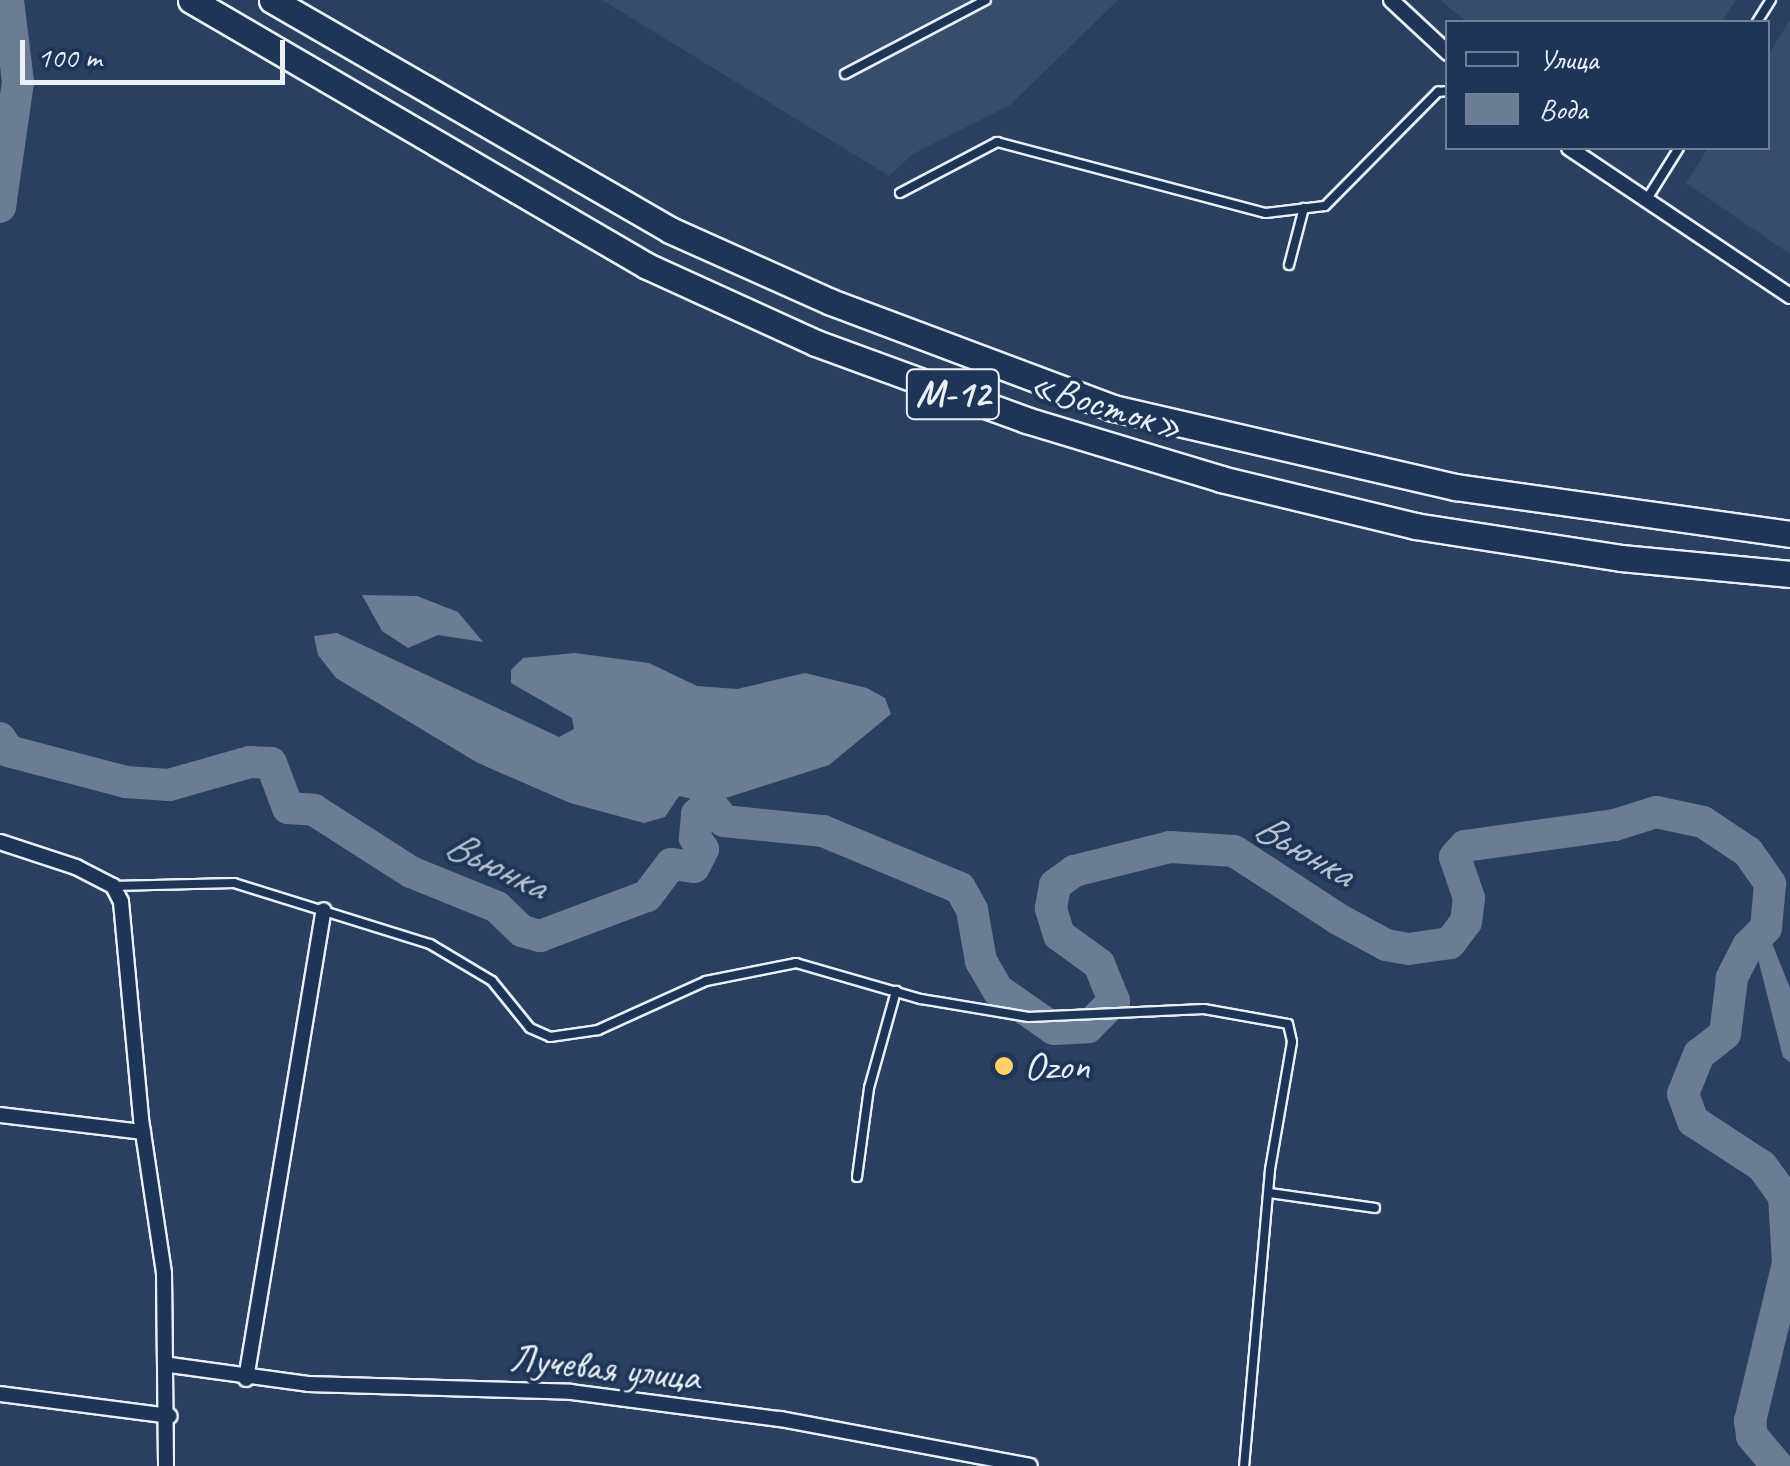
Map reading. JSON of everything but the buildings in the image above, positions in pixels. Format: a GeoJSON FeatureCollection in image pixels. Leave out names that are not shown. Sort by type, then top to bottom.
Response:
{"type":"FeatureCollection","features":[{"type":"Feature","properties":{"kind":"highway","name":"«Восток»"},"geometry":{"type":"LineString","coordinates":[[191,0],[647,266],[816,344],[1008,414],[1222,479],[1415,526],[1790,574]]}},
{"type":"Feature","properties":{"kind":"highway","name":"«Восток»"},"geometry":{"type":"LineString","coordinates":[[272,0],[670,230],[831,302],[1114,408],[1456,486],[1790,534]]}},
{"type":"Feature","properties":{"kind":"street"},"geometry":{"type":"LineString","coordinates":[[1392,0],[1445,49]]}},
{"type":"Feature","properties":{"kind":"street"},"geometry":{"type":"LineString","coordinates":[[1573,150],[1790,296]]}},
{"type":"Feature","properties":{"kind":"street"},"geometry":{"type":"LineString","coordinates":[[0,842],[112,886],[121,902],[143,1132],[153,1174],[170,1366],[166,1466]]}},
{"type":"Feature","properties":{"kind":"street"},"geometry":{"type":"LineString","coordinates":[[246,1379],[324,910]]}},
{"type":"Feature","properties":{"kind":"street"},"geometry":{"type":"LineString","coordinates":[[0,1115],[143,1132]]}},
{"type":"Feature","properties":{"kind":"street","name":"Лучевая улица"},"geometry":{"type":"LineString","coordinates":[[170,1366],[246,1379],[571,1392],[780,1418],[1030,1466]]}},
{"type":"Feature","properties":{"kind":"street"},"geometry":{"type":"LineString","coordinates":[[0,1394],[170,1416]]}},
{"type":"Feature","properties":{"kind":"lane"},"geometry":{"type":"LineString","coordinates":[[845,74],[986,0]]}},
{"type":"Feature","properties":{"kind":"lane"},"geometry":{"type":"LineString","coordinates":[[900,193],[997,142],[1266,213],[1325,206],[1438,92],[1445,91]]}},
{"type":"Feature","properties":{"kind":"lane"},"geometry":{"type":"LineString","coordinates":[[1647,199],[1679,150]]}},
{"type":"Feature","properties":{"kind":"lane"},"geometry":{"type":"LineString","coordinates":[[1289,265],[1304,208]]}},
{"type":"Feature","properties":{"kind":"lane"},"geometry":{"type":"LineString","coordinates":[[112,886],[234,883],[430,944],[470,964],[530,1028],[550,1037],[598,1030],[706,981],[796,963],[896,990],[1029,1018],[1204,1009],[1288,1024],[1292,1042],[1270,1193],[1244,1466]]}},
{"type":"Feature","properties":{"kind":"lane"},"geometry":{"type":"LineString","coordinates":[[857,1177],[868,1088],[896,990]]}},
{"type":"Feature","properties":{"kind":"lane"},"geometry":{"type":"LineString","coordinates":[[1270,1193],[1375,1208]]}},
{"type":"Feature","properties":{"kind":"shaded area"},"geometry":{"type":"Polygon","coordinates":[[[602,0],[1118,0],[1010,105],[913,154],[889,176],[602,0]]]}},
{"type":"Feature","properties":{"kind":"shaded area"},"geometry":{"type":"Polygon","coordinates":[[[1440,0],[1736,0],[1723,20],[1465,20],[1440,0]]]}},
{"type":"Feature","properties":{"kind":"shaded area"},"geometry":{"type":"Polygon","coordinates":[[[1790,20],[1790,254],[1686,183],[1707,150],[1770,150],[1770,52],[1790,20]]]}},
{"type":"Feature","properties":{"kind":"water"},"geometry":{"type":"Polygon","coordinates":[[[362,595],[417,596],[458,612],[483,642],[438,635],[408,648],[382,631],[362,595]]]}},
{"type":"Feature","properties":{"kind":"water"},"geometry":{"type":"Polygon","coordinates":[[[337,633],[559,737],[574,729],[572,718],[511,683],[511,670],[523,658],[575,653],[649,663],[697,686],[737,689],[805,673],[867,688],[885,698],[891,714],[829,765],[710,803],[679,796],[665,817],[644,823],[570,803],[478,763],[336,678],[318,655],[314,636],[337,633]]]}},
{"type":"Feature","properties":{"kind":"water"},"geometry":{"type":"Polygon","coordinates":[[[1766,928],[1790,988],[1790,1062],[1783,1057],[1757,955],[1748,946],[1766,928]]]}},
{"type":"Feature","properties":{"kind":"waterway","name":"Вьюнка"},"geometry":{"type":"LineString","coordinates":[[0,207],[18,82],[8,0]]}},
{"type":"Feature","properties":{"kind":"waterway","name":"Вьюнка"},"geometry":{"type":"LineString","coordinates":[[0,738],[8,751],[126,782],[169,785],[250,762],[271,763],[288,808],[314,810],[411,872],[497,907],[522,931],[540,936],[647,896],[671,864],[694,867],[703,849],[695,838],[697,814],[710,803],[724,821],[823,831],[960,888],[972,910],[981,961],[998,990],[1054,1029],[1088,1027],[1114,1001],[1099,964],[1059,935],[1051,908],[1055,885],[1074,871],[1170,847],[1234,851],[1340,920],[1386,945],[1409,949],[1450,943],[1466,922],[1469,898],[1455,857],[1465,846],[1615,825],[1656,812],[1703,822],[1748,852],[1770,884],[1766,928],[1748,946],[1732,978],[1725,1034],[1699,1054],[1683,1094],[1693,1121],[1762,1166],[1784,1196],[1788,1263],[1750,1421],[1752,1436],[1777,1466]]}},
{"type":"Feature","properties":{"kind":"place","name":"Ozon"},"geometry":{"type":"Point","coordinates":[1004,1066]}}]}
